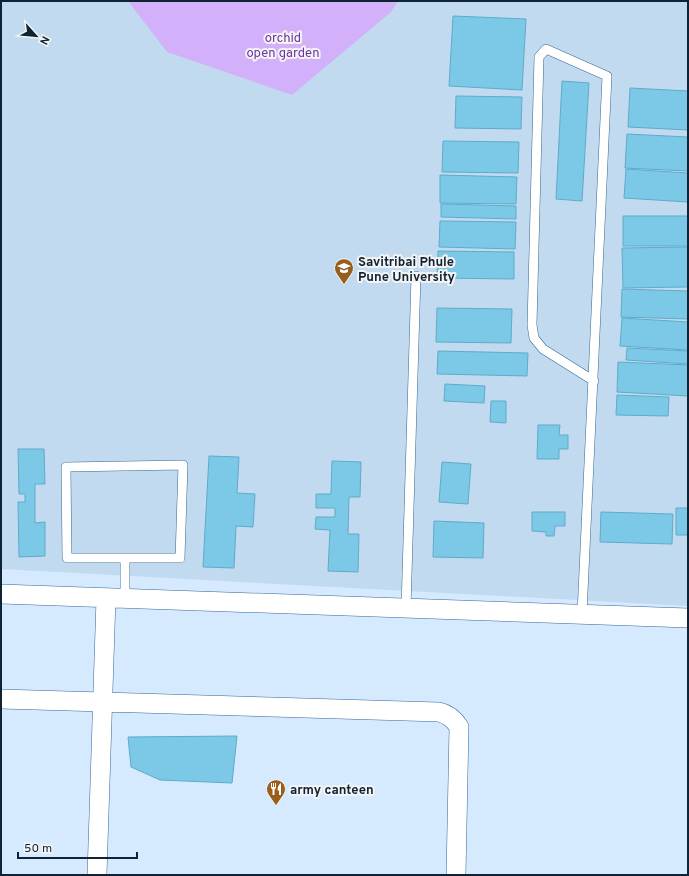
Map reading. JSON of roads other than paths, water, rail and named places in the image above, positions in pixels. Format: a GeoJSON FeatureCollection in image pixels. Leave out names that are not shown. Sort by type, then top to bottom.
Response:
{"type":"FeatureCollection","features":[{"type":"Feature","properties":{"kind":"street"},"geometry":{"type":"LineString","coordinates":[[1,594],[688,618]]}},
{"type":"Feature","properties":{"kind":"street"},"geometry":{"type":"LineString","coordinates":[[97,875],[106,598]]}},
{"type":"Feature","properties":{"kind":"street"},"geometry":{"type":"LineString","coordinates":[[1,700],[431,712],[446,714],[456,721],[459,727],[456,875]]}},
{"type":"Feature","properties":{"kind":"lane"},"geometry":{"type":"LineString","coordinates":[[582,614],[594,381],[607,76],[546,49],[539,57],[532,325],[534,338],[543,349],[594,381]]}},
{"type":"Feature","properties":{"kind":"lane"},"geometry":{"type":"LineString","coordinates":[[406,608],[416,276]]}},
{"type":"Feature","properties":{"kind":"lane"},"geometry":{"type":"LineString","coordinates":[[183,465],[180,558],[125,558],[67,558],[66,467],[183,465]]}},
{"type":"Feature","properties":{"kind":"lane"},"geometry":{"type":"LineString","coordinates":[[125,558],[125,599]]}},
{"type":"Feature","properties":{"kind":"place","name":"Savitribai Phule Pune University"},"geometry":{"type":"Point","coordinates":[344,285]}},
{"type":"Feature","properties":{"kind":"place","name":"army canteen"},"geometry":{"type":"Point","coordinates":[276,806]}},
{"type":"Feature","properties":{"kind":"park label","name":"orchid open garden"},"geometry":{"type":"Point","coordinates":[283,44]}}]}
